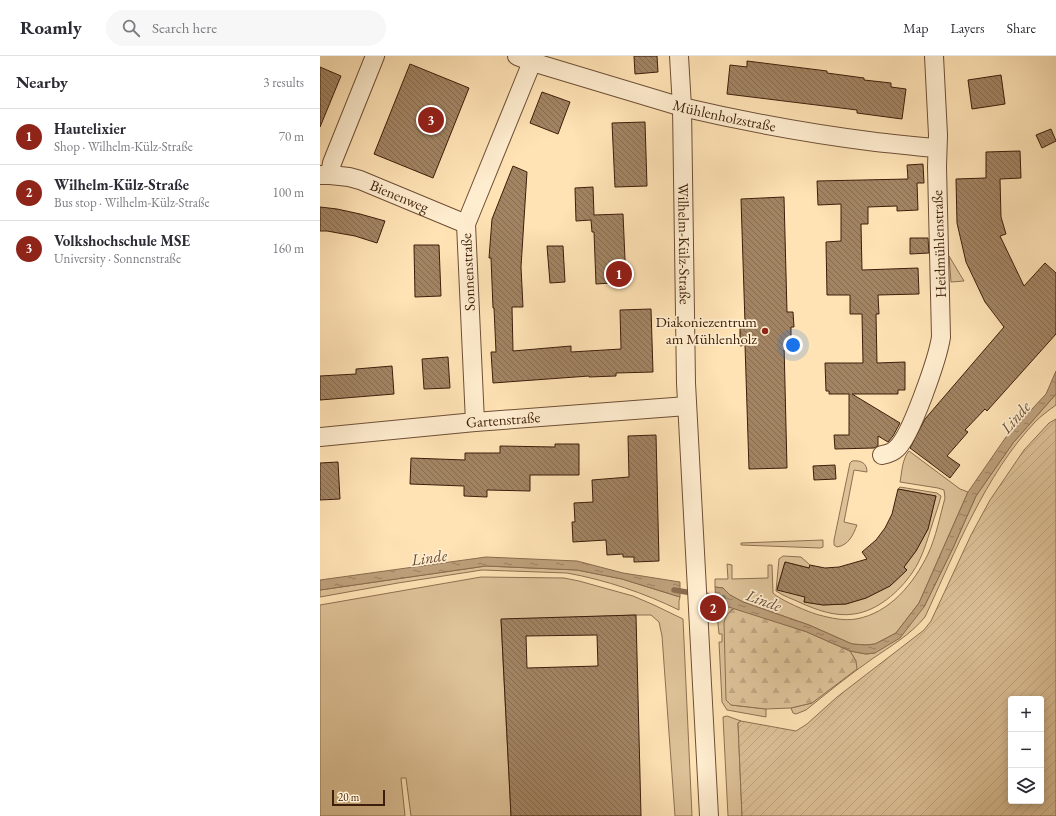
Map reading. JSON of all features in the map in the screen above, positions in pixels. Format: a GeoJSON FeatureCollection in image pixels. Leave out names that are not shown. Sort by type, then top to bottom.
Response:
{"type":"FeatureCollection","features":[{"type":"Feature","properties":{"kind":"street","name":"Bienenweg"},"geometry":{"type":"LineString","coordinates":[[375,56],[332,163],[325,175],[349,177],[360,180],[466,224]]}},
{"type":"Feature","properties":{"kind":"street","name":"Wilhelm-Külz-Straße"},"geometry":{"type":"LineString","coordinates":[[679,56],[682,107],[688,406],[709,816]]}},
{"type":"Feature","properties":{"kind":"street","name":"Heidmühlenstraße"},"geometry":{"type":"LineString","coordinates":[[882,455],[896,449],[910,428],[939,351],[941,337],[938,135],[934,56]]}},
{"type":"Feature","properties":{"kind":"street","name":"Mühlenholzstraße"},"geometry":{"type":"LineString","coordinates":[[525,59],[682,107],[840,138],[937,148]]}},
{"type":"Feature","properties":{"kind":"street","name":"Sonnenstraße"},"geometry":{"type":"LineString","coordinates":[[475,422],[466,224],[525,59]]}},
{"type":"Feature","properties":{"kind":"street","name":"Gartenstraße"},"geometry":{"type":"LineString","coordinates":[[320,437],[475,422],[688,406]]}},
{"type":"Feature","properties":{"kind":"green space"},"geometry":{"type":"Polygon","coordinates":[[[949,256],[964,281],[951,282],[949,256]]]}},
{"type":"Feature","properties":{"kind":"green space"},"geometry":{"type":"Polygon","coordinates":[[[1056,394],[1056,405],[1035,422],[1017,443],[986,490],[972,515],[925,617],[907,635],[855,671],[806,710],[796,714],[793,713],[791,708],[812,703],[856,661],[850,651],[866,654],[875,653],[924,607],[953,548],[976,496],[1013,443],[1056,394]]]}},
{"type":"Feature","properties":{"kind":"green space"},"geometry":{"type":"Polygon","coordinates":[[[1056,419],[1056,816],[742,816],[738,723],[741,721],[796,731],[807,724],[837,697],[924,630],[931,621],[971,535],[990,500],[1024,450],[1049,423],[1056,419]]]}},
{"type":"Feature","properties":{"kind":"green space"},"geometry":{"type":"Polygon","coordinates":[[[909,451],[960,489],[968,492],[919,603],[896,633],[875,644],[852,644],[809,625],[743,602],[730,595],[723,588],[715,587],[715,579],[728,579],[727,564],[732,565],[732,579],[768,578],[768,565],[772,565],[773,593],[801,609],[824,616],[846,620],[868,616],[890,603],[900,595],[916,576],[928,554],[936,534],[945,498],[944,490],[900,482],[904,462],[909,451]]]}},
{"type":"Feature","properties":{"kind":"green space"},"geometry":{"type":"Polygon","coordinates":[[[852,461],[858,461],[865,464],[867,472],[854,470],[844,522],[857,525],[848,542],[837,547],[834,545],[834,540],[850,463],[852,461]]]}},
{"type":"Feature","properties":{"kind":"green space"},"geometry":{"type":"Polygon","coordinates":[[[900,487],[937,493],[941,496],[919,562],[907,580],[887,600],[863,612],[840,615],[813,608],[776,591],[779,559],[783,556],[801,557],[810,565],[809,568],[785,562],[777,589],[805,597],[804,602],[823,605],[846,604],[866,598],[890,586],[907,570],[904,567],[916,551],[928,529],[936,496],[898,489],[900,487]]]}},
{"type":"Feature","properties":{"kind":"green space"},"geometry":{"type":"Polygon","coordinates":[[[823,540],[823,547],[820,548],[741,545],[741,543],[823,540]]]}},
{"type":"Feature","properties":{"kind":"green space"},"geometry":{"type":"Polygon","coordinates":[[[486,566],[577,570],[622,579],[680,597],[679,610],[624,588],[596,579],[567,573],[482,570],[320,597],[320,590],[486,566]]]}},
{"type":"Feature","properties":{"kind":"green space"},"geometry":{"type":"Polygon","coordinates":[[[481,577],[564,578],[579,581],[633,596],[683,619],[692,816],[675,816],[662,636],[659,622],[651,615],[636,615],[501,620],[511,816],[411,816],[406,778],[401,778],[405,816],[320,816],[320,605],[481,577]]]}},
{"type":"Feature","properties":{"kind":"green space"},"geometry":{"type":"Polygon","coordinates":[[[716,603],[735,608],[731,610],[731,705],[766,709],[766,717],[727,710],[722,702],[719,642],[722,642],[722,634],[719,634],[716,603]]]}},
{"type":"Feature","properties":{"kind":"green space"},"geometry":{"type":"Polygon","coordinates":[[[735,608],[807,632],[850,651],[856,661],[857,669],[812,703],[791,708],[766,709],[731,705],[726,700],[724,623],[728,614],[735,608]]]}},
{"type":"Feature","properties":{"kind":"green space"},"geometry":{"type":"Polygon","coordinates":[[[727,716],[741,721],[738,723],[742,816],[728,816],[723,717],[727,716]]]}},
{"type":"Feature","properties":{"kind":"water"},"geometry":{"type":"Polygon","coordinates":[[[1056,371],[1056,394],[1013,443],[976,496],[953,548],[924,607],[900,638],[875,653],[866,654],[850,651],[807,632],[716,603],[715,587],[723,588],[730,595],[743,602],[809,625],[852,644],[875,644],[896,633],[919,603],[968,492],[1006,437],[1046,394],[1056,371]]]}},
{"type":"Feature","properties":{"kind":"water"},"geometry":{"type":"Polygon","coordinates":[[[486,557],[577,561],[623,573],[680,582],[680,597],[622,579],[577,570],[486,566],[320,590],[320,580],[486,557]]]}},
{"type":"Feature","properties":{"kind":"building"},"geometry":{"type":"Polygon","coordinates":[[[634,56],[657,56],[658,72],[635,74],[634,56]]]}},
{"type":"Feature","properties":{"kind":"building"},"geometry":{"type":"Polygon","coordinates":[[[747,61],[827,71],[827,73],[864,78],[864,80],[891,83],[891,87],[906,89],[902,119],[857,113],[857,110],[727,94],[730,65],[747,67],[747,61]]]}},
{"type":"Feature","properties":{"kind":"building"},"geometry":{"type":"Polygon","coordinates":[[[410,64],[469,88],[433,178],[374,154],[410,64]]]}},
{"type":"Feature","properties":{"kind":"building"},"geometry":{"type":"Polygon","coordinates":[[[320,67],[341,76],[320,127],[320,67]]]}},
{"type":"Feature","properties":{"kind":"building"},"geometry":{"type":"Polygon","coordinates":[[[1001,75],[1005,104],[972,109],[968,80],[1001,75]]]}},
{"type":"Feature","properties":{"kind":"building"},"geometry":{"type":"Polygon","coordinates":[[[542,92],[570,102],[558,134],[530,123],[542,92]]]}},
{"type":"Feature","properties":{"kind":"building"},"geometry":{"type":"Polygon","coordinates":[[[645,122],[647,186],[615,187],[612,123],[645,122]]]}},
{"type":"Feature","properties":{"kind":"building"},"geometry":{"type":"Polygon","coordinates":[[[1051,129],[1056,141],[1042,148],[1036,135],[1051,129]]]}},
{"type":"Feature","properties":{"kind":"building"},"geometry":{"type":"Polygon","coordinates":[[[1020,151],[1021,178],[1000,179],[1001,217],[1006,234],[1000,236],[1024,286],[1045,263],[1056,273],[1056,334],[987,411],[985,409],[965,430],[968,432],[947,456],[960,465],[950,478],[910,448],[925,419],[1004,327],[985,302],[966,262],[957,223],[956,179],[986,178],[986,152],[1020,151]]]}},
{"type":"Feature","properties":{"kind":"building"},"geometry":{"type":"Polygon","coordinates":[[[923,164],[924,183],[917,183],[918,210],[897,211],[897,206],[868,207],[868,224],[861,224],[862,270],[918,268],[919,294],[878,295],[879,314],[876,314],[877,363],[905,362],[905,390],[898,390],[898,394],[852,394],[900,423],[888,442],[878,436],[878,446],[874,448],[835,449],[834,435],[849,435],[849,394],[829,394],[829,391],[826,391],[825,363],[863,363],[862,314],[850,314],[850,295],[827,295],[826,242],[841,241],[841,204],[818,205],[817,181],[908,179],[907,165],[923,164]]]}},
{"type":"Feature","properties":{"kind":"building"},"geometry":{"type":"Polygon","coordinates":[[[513,166],[527,172],[521,267],[523,307],[512,307],[513,351],[571,346],[571,352],[621,349],[620,310],[651,309],[653,372],[616,373],[616,376],[589,376],[493,383],[491,352],[496,352],[491,258],[489,258],[492,219],[513,166]]]}},
{"type":"Feature","properties":{"kind":"building"},"geometry":{"type":"Polygon","coordinates":[[[593,187],[594,215],[623,214],[626,282],[596,284],[594,232],[592,232],[591,220],[576,221],[575,188],[593,187]]]}},
{"type":"Feature","properties":{"kind":"building","name":"Diakoniezentrum am Mühlenholz"},"geometry":{"type":"Polygon","coordinates":[[[784,197],[787,312],[793,312],[794,327],[791,327],[791,344],[784,344],[787,468],[749,469],[745,345],[740,346],[740,323],[745,323],[741,199],[784,197]]]}},
{"type":"Feature","properties":{"kind":"building"},"geometry":{"type":"Polygon","coordinates":[[[320,207],[337,209],[385,221],[377,243],[355,236],[320,231],[320,207]]]}},
{"type":"Feature","properties":{"kind":"building"},"geometry":{"type":"Polygon","coordinates":[[[910,238],[928,238],[929,253],[910,254],[910,238]]]}},
{"type":"Feature","properties":{"kind":"building"},"geometry":{"type":"Polygon","coordinates":[[[414,245],[439,245],[441,296],[415,297],[414,245]]]}},
{"type":"Feature","properties":{"kind":"building"},"geometry":{"type":"Polygon","coordinates":[[[547,246],[563,246],[565,282],[550,283],[547,246]]]}},
{"type":"Feature","properties":{"kind":"building"},"geometry":{"type":"Polygon","coordinates":[[[448,357],[450,388],[424,389],[422,359],[448,357]]]}},
{"type":"Feature","properties":{"kind":"building"},"geometry":{"type":"Polygon","coordinates":[[[392,366],[394,394],[320,400],[320,376],[356,374],[356,369],[392,366]]]}},
{"type":"Feature","properties":{"kind":"building"},"geometry":{"type":"Polygon","coordinates":[[[656,435],[659,561],[634,562],[634,557],[623,557],[623,554],[607,555],[606,540],[573,542],[572,522],[575,522],[574,503],[593,502],[592,480],[629,477],[628,436],[656,435]]]}},
{"type":"Feature","properties":{"kind":"building"},"geometry":{"type":"Polygon","coordinates":[[[555,444],[579,444],[579,475],[530,475],[530,491],[487,490],[487,497],[464,496],[464,486],[410,484],[411,458],[465,460],[465,453],[500,453],[500,446],[555,447],[555,444]]]}},
{"type":"Feature","properties":{"kind":"building"},"geometry":{"type":"Polygon","coordinates":[[[338,462],[340,499],[320,500],[320,463],[338,462]]]}},
{"type":"Feature","properties":{"kind":"building"},"geometry":{"type":"Polygon","coordinates":[[[835,465],[836,479],[814,480],[813,466],[835,465]]]}},
{"type":"Feature","properties":{"kind":"building"},"geometry":{"type":"Polygon","coordinates":[[[898,489],[936,496],[928,529],[916,551],[904,567],[907,570],[890,586],[866,598],[846,604],[823,605],[804,602],[805,597],[777,590],[785,562],[809,568],[810,565],[825,568],[839,567],[867,559],[862,552],[876,540],[885,528],[892,514],[898,489]]]}},
{"type":"Feature","properties":{"kind":"building"},"geometry":{"type":"Polygon","coordinates":[[[636,615],[641,816],[511,816],[501,619],[636,615]],[[597,635],[526,636],[527,668],[598,666],[597,635]]]}},
{"type":"Feature","properties":{"kind":"waterway","name":"Linde"},"geometry":{"type":"LineString","coordinates":[[674,590],[723,598]]}},
{"type":"Feature","properties":{"kind":"place","name":"Volkshochschule MSE"},"geometry":{"type":"Point","coordinates":[431,120]}},
{"type":"Feature","properties":{"kind":"place","name":"Hautelixier"},"geometry":{"type":"Point","coordinates":[619,274]}},
{"type":"Feature","properties":{"kind":"place","name":"Diakoniezentrum am Mühlenholz"},"geometry":{"type":"Point","coordinates":[765,331]}},
{"type":"Feature","properties":{"kind":"place","name":"Wilhelm-Külz-Straße"},"geometry":{"type":"Point","coordinates":[713,608]}}]}
